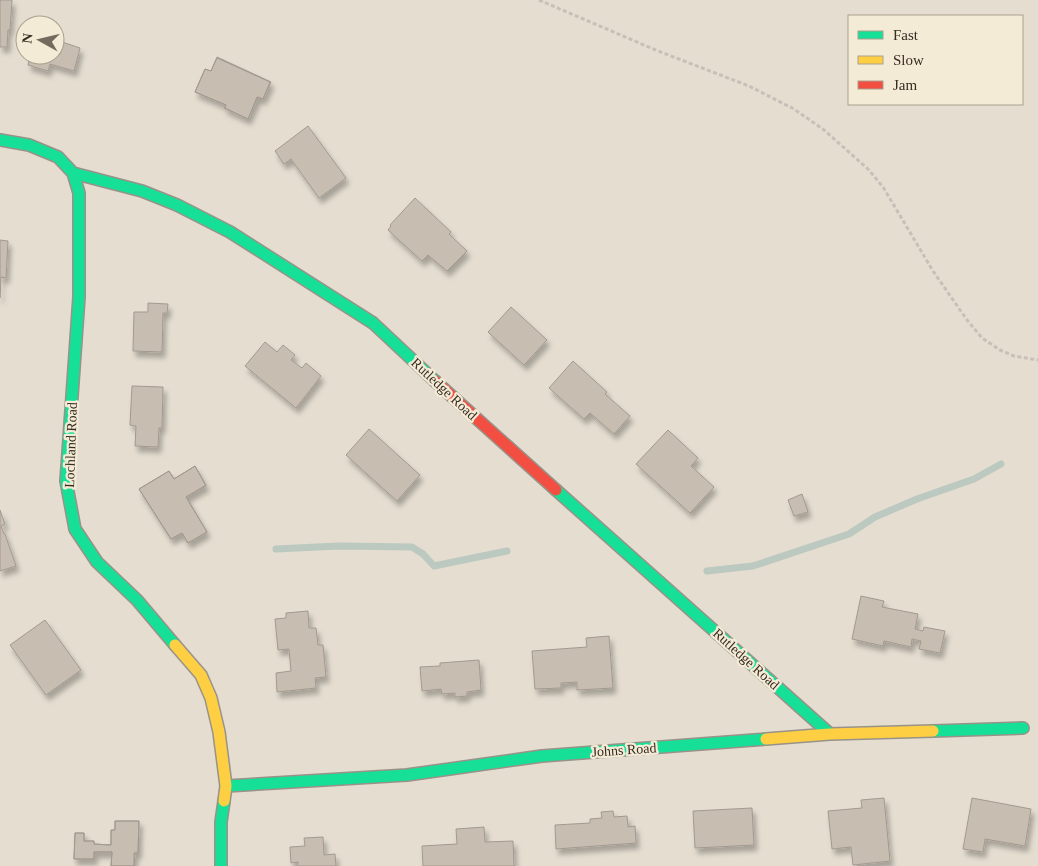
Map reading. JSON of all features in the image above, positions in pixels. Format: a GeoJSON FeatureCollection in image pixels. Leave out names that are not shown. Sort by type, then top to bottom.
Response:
{"type":"FeatureCollection","features":[{"type":"Feature","properties":{"kind":"street","name":"Rutledge Road"},"geometry":{"type":"LineString","coordinates":[[0,140],[29,145],[58,157],[73,173],[142,191],[177,205],[230,232],[373,323],[482,424],[830,734]]}},
{"type":"Feature","properties":{"kind":"street","name":"Lochland Road"},"geometry":{"type":"LineString","coordinates":[[73,173],[79,193],[79,297],[66,481],[75,530],[97,562],[137,600],[201,674],[211,698],[219,732],[226,786],[221,822],[221,866]]}},
{"type":"Feature","properties":{"kind":"street","name":"Johns Road"},"geometry":{"type":"LineString","coordinates":[[226,786],[407,775],[542,756],[830,734],[1023,728]]}},
{"type":"Feature","properties":{"kind":"path"},"geometry":{"type":"LineString","coordinates":[[538,0],[658,51],[749,86],[794,109],[824,130],[868,169],[883,187],[933,271],[982,338],[1000,350],[1014,356],[1038,360]]}},
{"type":"Feature","properties":{"kind":"building"},"geometry":{"type":"Polygon","coordinates":[[[0,0],[12,0],[7,47],[0,47],[0,0]]]}},
{"type":"Feature","properties":{"kind":"building"},"geometry":{"type":"Polygon","coordinates":[[[65,43],[80,48],[74,71],[53,65],[65,65],[65,43]]]}},
{"type":"Feature","properties":{"kind":"building"},"geometry":{"type":"Polygon","coordinates":[[[217,57],[271,82],[263,99],[258,97],[248,119],[225,108],[226,105],[195,92],[205,69],[211,71],[217,57]]]}},
{"type":"Feature","properties":{"kind":"building"},"geometry":{"type":"Polygon","coordinates":[[[217,58],[270,82],[263,99],[257,97],[248,119],[224,108],[226,105],[195,92],[205,69],[211,71],[217,58]]]}},
{"type":"Feature","properties":{"kind":"building"},"geometry":{"type":"Polygon","coordinates":[[[28,65],[50,65],[48,71],[28,65]]]}},
{"type":"Feature","properties":{"kind":"building"},"geometry":{"type":"Polygon","coordinates":[[[308,126],[346,178],[319,198],[291,159],[284,164],[275,151],[308,126]]]}},
{"type":"Feature","properties":{"kind":"building"},"geometry":{"type":"Polygon","coordinates":[[[415,198],[451,232],[449,234],[467,251],[447,271],[428,255],[422,261],[388,230],[390,225],[415,198]]]}},
{"type":"Feature","properties":{"kind":"building"},"geometry":{"type":"Polygon","coordinates":[[[0,240],[8,241],[6,278],[1,277],[0,298],[0,240]]]}},
{"type":"Feature","properties":{"kind":"building"},"geometry":{"type":"Polygon","coordinates":[[[148,303],[168,304],[167,313],[163,313],[162,352],[133,351],[134,312],[148,312],[148,303]]]}},
{"type":"Feature","properties":{"kind":"building"},"geometry":{"type":"Polygon","coordinates":[[[511,307],[547,340],[524,365],[488,332],[511,307]]]}},
{"type":"Feature","properties":{"kind":"building"},"geometry":{"type":"Polygon","coordinates":[[[265,342],[277,352],[283,345],[295,355],[291,360],[302,368],[306,363],[321,376],[296,408],[245,366],[265,342]]]}},
{"type":"Feature","properties":{"kind":"building"},"geometry":{"type":"Polygon","coordinates":[[[573,361],[607,392],[605,394],[630,416],[614,434],[590,413],[584,419],[549,388],[573,361]]]}},
{"type":"Feature","properties":{"kind":"building"},"geometry":{"type":"Polygon","coordinates":[[[132,386],[163,387],[162,428],[159,428],[158,447],[135,446],[136,426],[130,425],[132,386]]]}},
{"type":"Feature","properties":{"kind":"building"},"geometry":{"type":"Polygon","coordinates":[[[369,429],[420,475],[397,501],[346,455],[369,429]]]}},
{"type":"Feature","properties":{"kind":"building"},"geometry":{"type":"Polygon","coordinates":[[[668,430],[698,458],[691,466],[714,487],[690,513],[636,464],[668,430]]]}},
{"type":"Feature","properties":{"kind":"building"},"geometry":{"type":"Polygon","coordinates":[[[195,466],[206,486],[186,497],[207,532],[188,543],[182,533],[171,539],[139,489],[169,471],[174,479],[195,466]]]}},
{"type":"Feature","properties":{"kind":"building"},"geometry":{"type":"Polygon","coordinates":[[[195,466],[206,485],[186,497],[207,532],[188,543],[182,533],[171,539],[139,489],[169,471],[174,479],[195,466]]]}},
{"type":"Feature","properties":{"kind":"building"},"geometry":{"type":"Polygon","coordinates":[[[802,494],[808,512],[794,516],[788,500],[802,494]]]}},
{"type":"Feature","properties":{"kind":"building"},"geometry":{"type":"Polygon","coordinates":[[[0,510],[5,524],[1,526],[16,566],[0,571],[0,510]]]}},
{"type":"Feature","properties":{"kind":"building"},"geometry":{"type":"Polygon","coordinates":[[[861,596],[884,601],[882,607],[918,614],[915,629],[923,631],[924,627],[945,631],[940,653],[919,649],[921,641],[912,639],[911,647],[884,641],[883,646],[852,639],[861,596]]]}},
{"type":"Feature","properties":{"kind":"building"},"geometry":{"type":"Polygon","coordinates":[[[308,611],[309,628],[316,628],[318,645],[323,645],[326,677],[315,678],[316,688],[277,692],[276,673],[291,671],[289,649],[278,650],[275,619],[286,618],[286,613],[308,611]]]}},
{"type":"Feature","properties":{"kind":"building"},"geometry":{"type":"Polygon","coordinates":[[[45,620],[81,670],[46,695],[10,645],[45,620]]]}},
{"type":"Feature","properties":{"kind":"building"},"geometry":{"type":"Polygon","coordinates":[[[609,636],[613,688],[577,690],[577,682],[561,683],[561,688],[535,689],[532,651],[587,647],[586,638],[609,636]]]}},
{"type":"Feature","properties":{"kind":"building"},"geometry":{"type":"Polygon","coordinates":[[[479,660],[481,690],[467,692],[467,696],[455,697],[455,693],[442,694],[441,689],[422,691],[420,667],[440,666],[440,663],[479,660]]]}},
{"type":"Feature","properties":{"kind":"building"},"geometry":{"type":"Polygon","coordinates":[[[884,798],[890,861],[853,865],[851,847],[832,849],[828,811],[862,808],[861,800],[884,798]]]}},
{"type":"Feature","properties":{"kind":"building"},"geometry":{"type":"Polygon","coordinates":[[[972,798],[1031,809],[1025,846],[985,839],[983,852],[963,849],[972,798]]]}},
{"type":"Feature","properties":{"kind":"building"},"geometry":{"type":"Polygon","coordinates":[[[752,808],[754,845],[695,848],[693,811],[752,808]]]}},
{"type":"Feature","properties":{"kind":"building"},"geometry":{"type":"Polygon","coordinates":[[[613,811],[614,817],[627,816],[628,827],[635,826],[636,843],[556,849],[555,825],[590,823],[590,819],[602,818],[601,812],[613,811]]]}},
{"type":"Feature","properties":{"kind":"building"},"geometry":{"type":"Polygon","coordinates":[[[115,821],[139,821],[138,853],[134,853],[134,866],[111,866],[112,852],[94,852],[94,859],[74,859],[75,833],[84,833],[84,841],[94,841],[94,844],[111,845],[111,830],[115,830],[115,821]]]}},
{"type":"Feature","properties":{"kind":"building"},"geometry":{"type":"Polygon","coordinates":[[[115,821],[139,821],[138,853],[135,853],[134,866],[111,866],[112,852],[94,852],[94,859],[74,859],[75,833],[84,833],[84,841],[94,841],[94,844],[111,845],[111,830],[115,830],[115,821]]]}},
{"type":"Feature","properties":{"kind":"building"},"geometry":{"type":"Polygon","coordinates":[[[484,827],[485,842],[513,841],[514,866],[423,866],[422,846],[457,844],[456,829],[484,827]]]}},
{"type":"Feature","properties":{"kind":"building"},"geometry":{"type":"Polygon","coordinates":[[[323,837],[324,855],[335,854],[336,866],[298,866],[298,862],[291,863],[290,847],[305,846],[304,838],[323,837]]]}},
{"type":"Feature","properties":{"kind":"waterway"},"geometry":{"type":"LineString","coordinates":[[707,571],[753,566],[849,534],[875,517],[917,499],[974,479],[1001,464]]}},
{"type":"Feature","properties":{"kind":"waterway"},"geometry":{"type":"LineString","coordinates":[[276,549],[339,546],[412,547],[423,554],[434,566],[507,551]]}},
{"type":"Feature","properties":{"kind":"traffic: fast"},"geometry":{"type":"LineString","coordinates":[[0,140],[29,145],[58,157],[73,173],[142,191],[177,205],[230,232],[373,323],[435,381]]}},
{"type":"Feature","properties":{"kind":"traffic: fast"},"geometry":{"type":"LineString","coordinates":[[73,173],[79,193],[79,297],[66,481],[75,529],[97,562],[137,600],[175,645]]}},
{"type":"Feature","properties":{"kind":"traffic: fast"},"geometry":{"type":"LineString","coordinates":[[556,490],[830,734]]}},
{"type":"Feature","properties":{"kind":"traffic: fast"},"geometry":{"type":"LineString","coordinates":[[933,731],[1023,728]]}},
{"type":"Feature","properties":{"kind":"traffic: fast"},"geometry":{"type":"LineString","coordinates":[[226,786],[407,775],[542,756],[766,739]]}},
{"type":"Feature","properties":{"kind":"traffic: fast"},"geometry":{"type":"LineString","coordinates":[[221,866],[221,822],[224,801]]}},
{"type":"Feature","properties":{"kind":"traffic: slow"},"geometry":{"type":"LineString","coordinates":[[175,645],[201,675],[211,698],[219,732],[226,786],[224,801]]}},
{"type":"Feature","properties":{"kind":"traffic: slow"},"geometry":{"type":"LineString","coordinates":[[766,739],[830,734],[933,731]]}},
{"type":"Feature","properties":{"kind":"traffic: jam"},"geometry":{"type":"LineString","coordinates":[[435,381],[556,490]]}}]}
